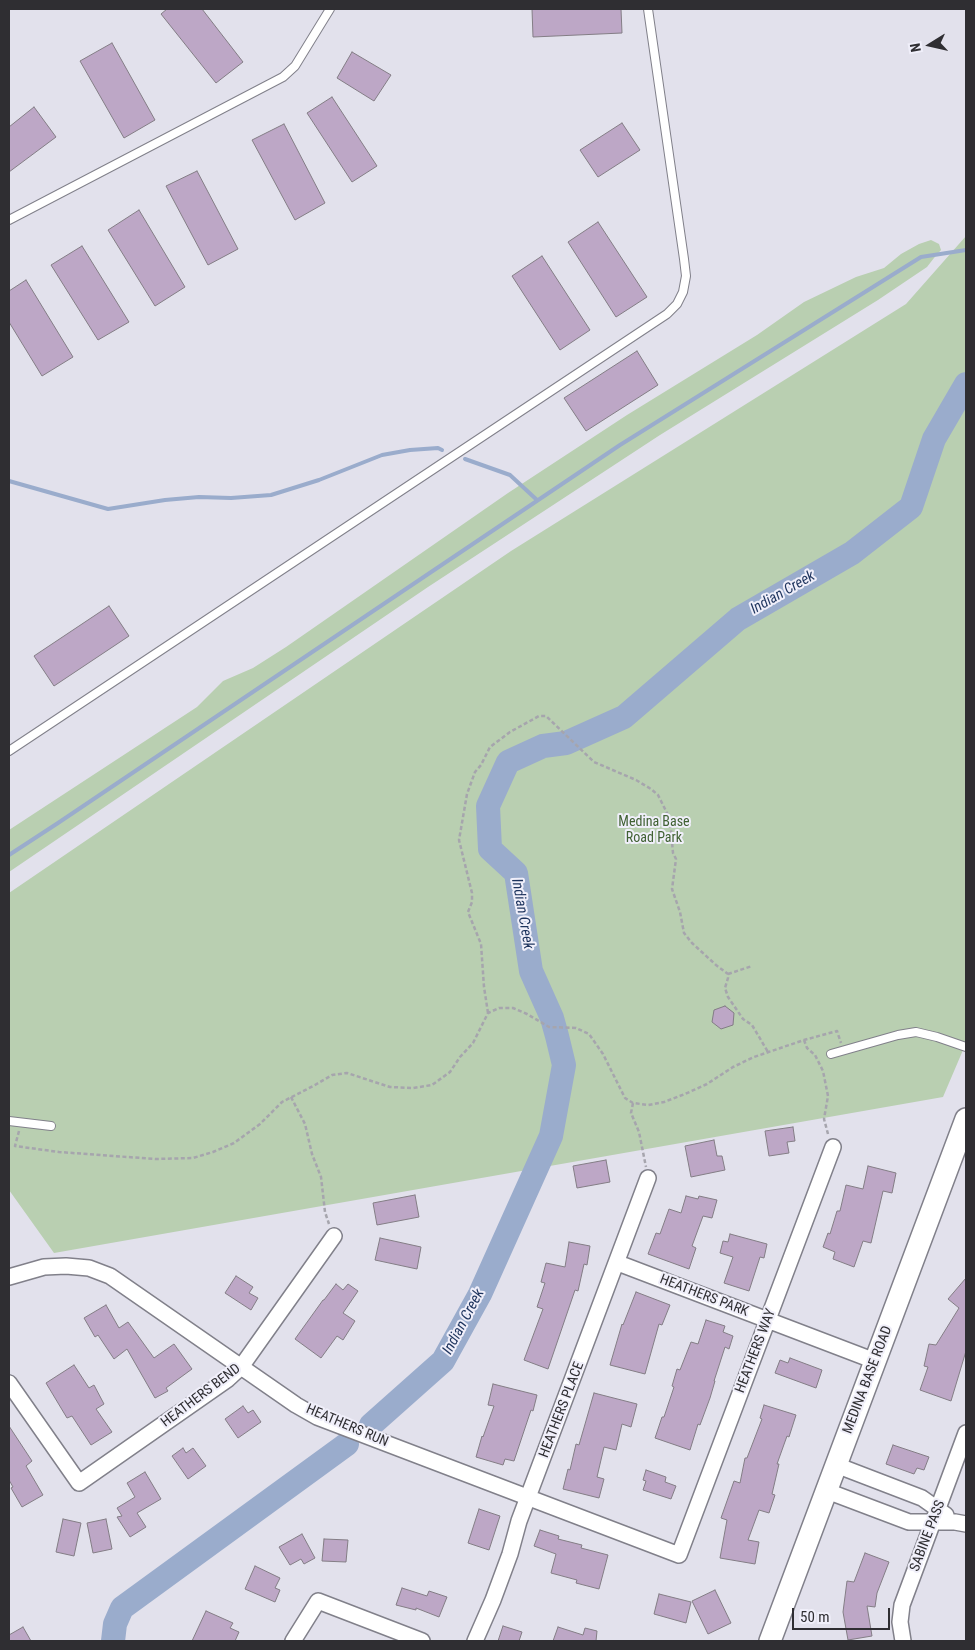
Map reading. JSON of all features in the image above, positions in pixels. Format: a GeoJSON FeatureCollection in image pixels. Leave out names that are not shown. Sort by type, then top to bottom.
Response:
{"type":"FeatureCollection","features":[{"type":"Feature","properties":{"kind":"street","name":"MEDINA BASE ROAD"},"geometry":{"type":"LineString","coordinates":[[770,1641],[966,1119]]}},
{"type":"Feature","properties":{"kind":"street","name":"HEATHERS WAY"},"geometry":{"type":"LineString","coordinates":[[679,1555],[833,1147]]}},
{"type":"Feature","properties":{"kind":"street","name":"HEATHERS PLACE"},"geometry":{"type":"LineString","coordinates":[[475,1641],[493,1600],[529,1497],[618,1263],[648,1178]]}},
{"type":"Feature","properties":{"kind":"street","name":"HEATHERS BEND"},"geometry":{"type":"LineString","coordinates":[[9,1383],[79,1483],[228,1379],[241,1367],[334,1236]]}},
{"type":"Feature","properties":{"kind":"street","name":"HEATHERS PARK"},"geometry":{"type":"LineString","coordinates":[[618,1263],[875,1361]]}},
{"type":"Feature","properties":{"kind":"street","name":"HEATHERS RUN"},"geometry":{"type":"LineString","coordinates":[[9,1277],[44,1267],[66,1266],[89,1268],[110,1276],[317,1417],[679,1555]]}},
{"type":"Feature","properties":{"kind":"street","name":"SABINE PASS"},"geometry":{"type":"LineString","coordinates":[[903,1641],[900,1622],[902,1604],[966,1433]]}},
{"type":"Feature","properties":{"kind":"street"},"geometry":{"type":"LineString","coordinates":[[836,1465],[922,1498],[936,1515]]}},
{"type":"Feature","properties":{"kind":"street"},"geometry":{"type":"LineString","coordinates":[[826,1491],[909,1522],[936,1515],[961,1523]]}},
{"type":"Feature","properties":{"kind":"street"},"geometry":{"type":"LineString","coordinates":[[293,1641],[318,1601],[422,1641]]}},
{"type":"Feature","properties":{"kind":"lane"},"geometry":{"type":"LineString","coordinates":[[9,220],[283,77],[295,66],[330,9]]}},
{"type":"Feature","properties":{"kind":"lane"},"geometry":{"type":"LineString","coordinates":[[9,751],[667,314],[677,304],[683,292],[686,276],[648,9]]}},
{"type":"Feature","properties":{"kind":"lane"},"geometry":{"type":"LineString","coordinates":[[832,1054],[898,1035],[916,1032],[937,1037],[966,1048]]}},
{"type":"Feature","properties":{"kind":"lane"},"geometry":{"type":"LineString","coordinates":[[9,1121],[51,1126]]}},
{"type":"Feature","properties":{"kind":"path"},"geometry":{"type":"LineString","coordinates":[[20,1122],[15,1146],[59,1152],[155,1159],[193,1158],[234,1143],[260,1124],[282,1102],[332,1075],[347,1073],[390,1087],[413,1088],[432,1085],[450,1072],[460,1057],[473,1044],[488,1013],[481,944],[468,912],[472,902],[472,894],[459,840],[467,794],[475,772],[481,765],[490,747],[510,732],[540,716],[546,716],[594,762],[636,780],[651,788],[658,795],[670,819],[673,853],[676,860],[672,888],[680,912],[684,933],[692,943],[728,974]]}},
{"type":"Feature","properties":{"kind":"path"},"geometry":{"type":"LineString","coordinates":[[728,974],[752,966]]}},
{"type":"Feature","properties":{"kind":"path"},"geometry":{"type":"LineString","coordinates":[[728,974],[725,988],[728,997],[743,1019],[752,1026],[768,1052]]}},
{"type":"Feature","properties":{"kind":"path"},"geometry":{"type":"LineString","coordinates":[[488,1013],[499,1008],[513,1008],[549,1027],[576,1028],[589,1034],[603,1054],[625,1098],[633,1103],[648,1105],[664,1102],[686,1094],[740,1064],[768,1052],[837,1030],[843,1051]]}},
{"type":"Feature","properties":{"kind":"path"},"geometry":{"type":"LineString","coordinates":[[804,1040],[807,1048],[815,1055],[822,1071],[828,1096],[824,1119],[833,1147]]}},
{"type":"Feature","properties":{"kind":"path"},"geometry":{"type":"LineString","coordinates":[[292,1097],[305,1124],[312,1154],[321,1177],[326,1212],[334,1236]]}},
{"type":"Feature","properties":{"kind":"path"},"geometry":{"type":"LineString","coordinates":[[633,1103],[631,1113],[639,1132],[648,1178]]}},
{"type":"Feature","properties":{"kind":"green space","name":"Medina Base Road Park"},"geometry":{"type":"Polygon","coordinates":[[[966,236],[966,1043],[943,1097],[54,1253],[9,1190],[9,893],[511,551],[906,304],[966,236]]]}},
{"type":"Feature","properties":{"kind":"green space"},"geometry":{"type":"Polygon","coordinates":[[[931,240],[939,244],[941,250],[927,267],[878,300],[660,435],[428,587],[9,872],[9,830],[197,707],[223,681],[253,668],[286,647],[508,493],[627,415],[757,335],[804,302],[856,277],[884,268],[901,254],[931,240]]]}},
{"type":"Feature","properties":{"kind":"building"},"geometry":{"type":"Polygon","coordinates":[[[167,9],[202,9],[243,62],[216,83],[161,14],[167,9]]]}},
{"type":"Feature","properties":{"kind":"building"},"geometry":{"type":"Polygon","coordinates":[[[532,9],[621,9],[622,33],[533,37],[532,9]]]}},
{"type":"Feature","properties":{"kind":"building"},"geometry":{"type":"Polygon","coordinates":[[[112,43],[155,120],[124,138],[80,61],[112,43]]]}},
{"type":"Feature","properties":{"kind":"building"},"geometry":{"type":"Polygon","coordinates":[[[352,52],[391,75],[374,101],[337,78],[352,52]]]}},
{"type":"Feature","properties":{"kind":"building"},"geometry":{"type":"Polygon","coordinates":[[[332,97],[377,166],[352,182],[307,113],[332,97]]]}},
{"type":"Feature","properties":{"kind":"building"},"geometry":{"type":"Polygon","coordinates":[[[34,107],[56,137],[9,172],[9,127],[34,107]]]}},
{"type":"Feature","properties":{"kind":"building"},"geometry":{"type":"Polygon","coordinates":[[[622,123],[640,150],[598,177],[580,150],[622,123]]]}},
{"type":"Feature","properties":{"kind":"building"},"geometry":{"type":"Polygon","coordinates":[[[284,124],[325,203],[295,220],[252,140],[284,124]]]}},
{"type":"Feature","properties":{"kind":"building"},"geometry":{"type":"Polygon","coordinates":[[[197,171],[238,249],[208,265],[166,186],[197,171]]]}},
{"type":"Feature","properties":{"kind":"building"},"geometry":{"type":"Polygon","coordinates":[[[139,210],[185,287],[155,306],[108,230],[139,210]]]}},
{"type":"Feature","properties":{"kind":"building"},"geometry":{"type":"Polygon","coordinates":[[[598,222],[647,297],[616,317],[568,242],[598,222]]]}},
{"type":"Feature","properties":{"kind":"building"},"geometry":{"type":"Polygon","coordinates":[[[82,246],[129,322],[98,340],[51,265],[82,246]]]}},
{"type":"Feature","properties":{"kind":"building"},"geometry":{"type":"Polygon","coordinates":[[[542,256],[590,330],[560,350],[512,276],[542,256]]]}},
{"type":"Feature","properties":{"kind":"building"},"geometry":{"type":"Polygon","coordinates":[[[26,280],[73,357],[42,376],[9,322],[9,291],[26,280]]]}},
{"type":"Feature","properties":{"kind":"building"},"geometry":{"type":"Polygon","coordinates":[[[637,351],[658,385],[586,431],[564,398],[637,351]]]}},
{"type":"Feature","properties":{"kind":"building"},"geometry":{"type":"Polygon","coordinates":[[[109,606],[129,636],[54,686],[34,656],[109,606]]]}},
{"type":"Feature","properties":{"kind":"building"},"geometry":{"type":"Polygon","coordinates":[[[725,1006],[734,1013],[733,1025],[721,1029],[712,1022],[714,1010],[725,1006]]]}},
{"type":"Feature","properties":{"kind":"building"},"geometry":{"type":"Polygon","coordinates":[[[793,1127],[795,1141],[787,1142],[789,1153],[769,1156],[765,1131],[793,1127]]]}},
{"type":"Feature","properties":{"kind":"building"},"geometry":{"type":"Polygon","coordinates":[[[714,1140],[717,1156],[722,1156],[725,1170],[691,1177],[685,1146],[714,1140]]]}},
{"type":"Feature","properties":{"kind":"building"},"geometry":{"type":"Polygon","coordinates":[[[606,1160],[610,1182],[577,1188],[573,1166],[606,1160]]]}},
{"type":"Feature","properties":{"kind":"building"},"geometry":{"type":"Polygon","coordinates":[[[868,1166],[896,1173],[892,1193],[883,1191],[871,1243],[863,1241],[854,1267],[833,1259],[835,1252],[823,1247],[828,1233],[830,1234],[837,1211],[840,1211],[846,1185],[863,1189],[868,1166]]]}},
{"type":"Feature","properties":{"kind":"building"},"geometry":{"type":"Polygon","coordinates":[[[415,1195],[419,1217],[377,1225],[373,1203],[415,1195]]]}},
{"type":"Feature","properties":{"kind":"building"},"geometry":{"type":"Polygon","coordinates":[[[686,1196],[698,1199],[699,1196],[717,1200],[712,1218],[703,1216],[692,1246],[696,1248],[689,1269],[648,1254],[656,1233],[660,1234],[669,1209],[681,1213],[686,1196]]]}},
{"type":"Feature","properties":{"kind":"building"},"geometry":{"type":"Polygon","coordinates":[[[730,1234],[767,1244],[764,1258],[760,1257],[749,1291],[724,1283],[733,1257],[720,1253],[723,1241],[728,1242],[730,1234]]]}},
{"type":"Feature","properties":{"kind":"building"},"geometry":{"type":"Polygon","coordinates":[[[380,1238],[421,1247],[417,1269],[375,1260],[380,1238]]]}},
{"type":"Feature","properties":{"kind":"building"},"geometry":{"type":"Polygon","coordinates":[[[569,1242],[590,1246],[587,1265],[584,1264],[578,1291],[575,1290],[548,1369],[524,1360],[543,1309],[537,1307],[545,1283],[541,1282],[546,1263],[565,1267],[569,1242]]]}},
{"type":"Feature","properties":{"kind":"building"},"geometry":{"type":"Polygon","coordinates":[[[236,1276],[253,1287],[249,1293],[258,1298],[251,1310],[225,1293],[236,1276]]]}},
{"type":"Feature","properties":{"kind":"building"},"geometry":{"type":"Polygon","coordinates":[[[966,1278],[966,1351],[951,1401],[920,1390],[928,1367],[924,1366],[929,1344],[936,1345],[959,1308],[948,1299],[966,1278]]]}},
{"type":"Feature","properties":{"kind":"building"},"geometry":{"type":"Polygon","coordinates":[[[336,1284],[343,1290],[348,1284],[358,1291],[343,1313],[355,1321],[343,1340],[337,1336],[321,1358],[295,1339],[336,1284]]]}},
{"type":"Feature","properties":{"kind":"building"},"geometry":{"type":"Polygon","coordinates":[[[636,1292],[670,1305],[662,1325],[659,1324],[645,1374],[610,1365],[622,1324],[636,1292]]]}},
{"type":"Feature","properties":{"kind":"building"},"geometry":{"type":"Polygon","coordinates":[[[106,1305],[119,1328],[128,1322],[154,1358],[174,1344],[192,1369],[166,1388],[168,1391],[155,1398],[127,1349],[114,1359],[98,1335],[95,1337],[84,1318],[106,1305]]]}},
{"type":"Feature","properties":{"kind":"building"},"geometry":{"type":"Polygon","coordinates":[[[706,1320],[725,1326],[723,1332],[733,1336],[729,1349],[725,1347],[710,1398],[700,1425],[698,1424],[690,1450],[655,1438],[674,1387],[672,1386],[677,1369],[680,1370],[691,1342],[698,1344],[706,1320]]]}},
{"type":"Feature","properties":{"kind":"building"},"geometry":{"type":"Polygon","coordinates":[[[790,1358],[822,1370],[816,1388],[775,1373],[780,1360],[788,1363],[790,1358]]]}},
{"type":"Feature","properties":{"kind":"building"},"geometry":{"type":"Polygon","coordinates":[[[74,1365],[89,1388],[94,1385],[104,1404],[96,1409],[112,1432],[91,1445],[72,1416],[67,1418],[46,1383],[74,1365]]]}},
{"type":"Feature","properties":{"kind":"building"},"geometry":{"type":"Polygon","coordinates":[[[493,1384],[537,1395],[514,1461],[505,1459],[503,1465],[476,1457],[494,1406],[488,1405],[493,1384]]]}},
{"type":"Feature","properties":{"kind":"building"},"geometry":{"type":"Polygon","coordinates":[[[594,1393],[637,1404],[631,1427],[622,1424],[616,1450],[604,1447],[597,1477],[604,1479],[599,1498],[563,1489],[576,1444],[579,1445],[594,1393]]]}},
{"type":"Feature","properties":{"kind":"building"},"geometry":{"type":"Polygon","coordinates":[[[764,1405],[796,1415],[777,1464],[779,1464],[772,1494],[775,1495],[769,1513],[759,1510],[748,1540],[759,1542],[755,1564],[720,1558],[727,1520],[721,1518],[734,1481],[740,1483],[745,1458],[747,1458],[762,1419],[760,1418],[764,1405]]]}},
{"type":"Feature","properties":{"kind":"building"},"geometry":{"type":"Polygon","coordinates":[[[243,1406],[248,1413],[253,1410],[261,1422],[238,1438],[225,1419],[243,1406]]]}},
{"type":"Feature","properties":{"kind":"building"},"geometry":{"type":"Polygon","coordinates":[[[9,1426],[32,1461],[26,1466],[43,1495],[22,1507],[11,1488],[13,1487],[9,1480],[9,1426]]]}},
{"type":"Feature","properties":{"kind":"building"},"geometry":{"type":"Polygon","coordinates":[[[893,1445],[929,1457],[924,1470],[917,1468],[914,1474],[886,1464],[893,1445]]]}},
{"type":"Feature","properties":{"kind":"building"},"geometry":{"type":"Polygon","coordinates":[[[183,1448],[186,1453],[193,1448],[206,1466],[188,1479],[172,1456],[183,1448]]]}},
{"type":"Feature","properties":{"kind":"building"},"geometry":{"type":"Polygon","coordinates":[[[646,1470],[666,1477],[665,1482],[676,1486],[671,1499],[643,1490],[646,1481],[643,1480],[646,1470]]]}},
{"type":"Feature","properties":{"kind":"building"},"geometry":{"type":"Polygon","coordinates":[[[145,1472],[161,1499],[137,1513],[146,1527],[130,1537],[117,1517],[122,1516],[117,1508],[135,1497],[127,1483],[145,1472]]]}},
{"type":"Feature","properties":{"kind":"building"},"geometry":{"type":"Polygon","coordinates":[[[479,1509],[500,1516],[489,1550],[468,1543],[479,1509]]]}},
{"type":"Feature","properties":{"kind":"building"},"geometry":{"type":"Polygon","coordinates":[[[63,1519],[81,1523],[74,1556],[56,1552],[63,1519]]]}},
{"type":"Feature","properties":{"kind":"building"},"geometry":{"type":"Polygon","coordinates":[[[106,1519],[112,1549],[93,1553],[87,1523],[106,1519]]]}},
{"type":"Feature","properties":{"kind":"building"},"geometry":{"type":"Polygon","coordinates":[[[540,1530],[559,1536],[558,1539],[582,1545],[581,1548],[608,1555],[599,1589],[576,1583],[577,1580],[551,1573],[556,1554],[534,1546],[540,1530]]]}},
{"type":"Feature","properties":{"kind":"building"},"geometry":{"type":"Polygon","coordinates":[[[302,1534],[315,1558],[304,1564],[301,1559],[290,1565],[279,1547],[302,1534]]]}},
{"type":"Feature","properties":{"kind":"building"},"geometry":{"type":"Polygon","coordinates":[[[324,1539],[348,1540],[346,1562],[322,1561],[324,1539]]]}},
{"type":"Feature","properties":{"kind":"building"},"geometry":{"type":"Polygon","coordinates":[[[865,1553],[889,1562],[877,1593],[875,1607],[867,1606],[872,1636],[848,1640],[843,1612],[847,1581],[854,1582],[865,1553]]]}},
{"type":"Feature","properties":{"kind":"building"},"geometry":{"type":"Polygon","coordinates":[[[255,1566],[280,1578],[275,1588],[280,1590],[275,1602],[245,1589],[255,1566]]]}},
{"type":"Feature","properties":{"kind":"building"},"geometry":{"type":"Polygon","coordinates":[[[402,1588],[427,1596],[429,1591],[447,1597],[439,1617],[416,1608],[416,1610],[396,1605],[402,1588]]]}},
{"type":"Feature","properties":{"kind":"building"},"geometry":{"type":"Polygon","coordinates":[[[715,1590],[731,1623],[708,1634],[692,1601],[715,1590]]]}},
{"type":"Feature","properties":{"kind":"building"},"geometry":{"type":"Polygon","coordinates":[[[659,1594],[691,1602],[686,1623],[654,1614],[659,1594]]]}},
{"type":"Feature","properties":{"kind":"building"},"geometry":{"type":"Polygon","coordinates":[[[206,1611],[233,1623],[230,1628],[239,1632],[235,1641],[192,1641],[206,1611]]]}},
{"type":"Feature","properties":{"kind":"building"},"geometry":{"type":"Polygon","coordinates":[[[503,1626],[522,1632],[519,1641],[498,1641],[503,1626]]]}},
{"type":"Feature","properties":{"kind":"building"},"geometry":{"type":"Polygon","coordinates":[[[23,1627],[31,1641],[9,1641],[9,1635],[23,1627]]]}},
{"type":"Feature","properties":{"kind":"building"},"geometry":{"type":"Polygon","coordinates":[[[558,1627],[583,1635],[585,1628],[597,1631],[596,1641],[553,1641],[558,1627]]]}},
{"type":"Feature","properties":{"kind":"waterway"},"geometry":{"type":"LineString","coordinates":[[9,855],[620,445],[921,257],[966,250]]}},
{"type":"Feature","properties":{"kind":"waterway","name":"Indian Creek"},"geometry":{"type":"LineString","coordinates":[[371,1425],[443,1361],[480,1294],[551,1136],[564,1065],[552,1018],[531,971],[516,873],[490,849],[488,806],[508,762],[543,746],[566,743],[624,717],[738,619],[852,553],[911,507],[934,439],[966,384]]}},
{"type":"Feature","properties":{"kind":"waterway"},"geometry":{"type":"LineString","coordinates":[[9,481],[108,509],[199,497],[231,498],[271,495],[319,480],[382,455],[410,450],[438,448],[442,450]]}},
{"type":"Feature","properties":{"kind":"waterway"},"geometry":{"type":"LineString","coordinates":[[465,459],[510,475],[537,500]]}},
{"type":"Feature","properties":{"kind":"waterway","name":"Indian Creek"},"geometry":{"type":"LineString","coordinates":[[113,1641],[115,1624],[122,1608],[347,1444]]}}]}
